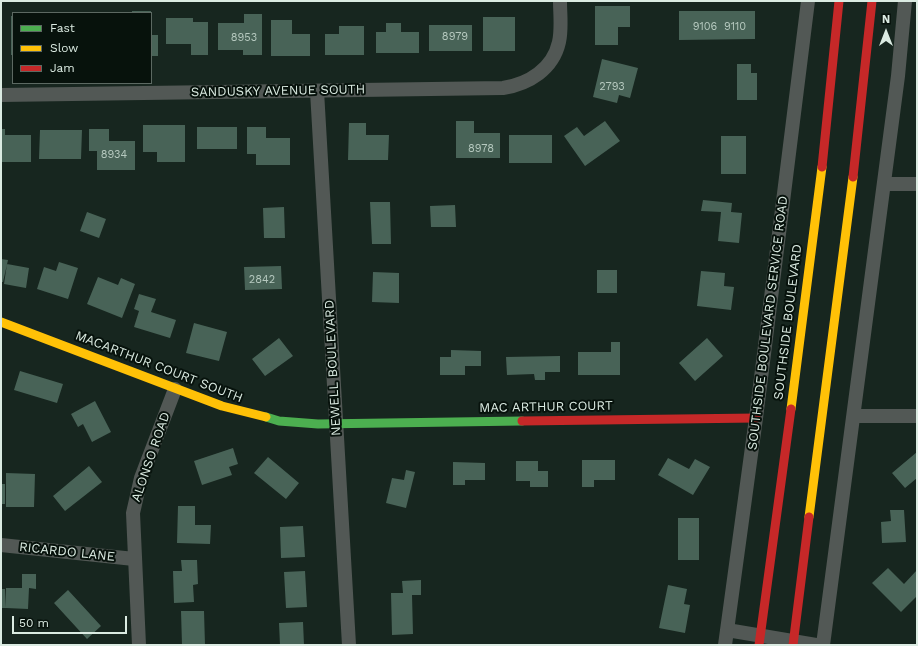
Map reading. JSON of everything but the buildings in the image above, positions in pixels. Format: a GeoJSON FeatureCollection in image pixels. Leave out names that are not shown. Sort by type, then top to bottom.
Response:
{"type":"FeatureCollection","features":[{"type":"Feature","properties":{"kind":"main road","name":"SOUTHSIDE BOULEVARD"},"geometry":{"type":"LineString","coordinates":[[760,640],[815,217],[834,57],[839,1]]}},
{"type":"Feature","properties":{"kind":"main road"},"geometry":{"type":"LineString","coordinates":[[794,643],[860,123],[872,1]]}},
{"type":"Feature","properties":{"kind":"main road","name":"MACARTHUR COURT SOUTH"},"geometry":{"type":"LineString","coordinates":[[1,322],[18,327],[222,406],[279,421],[318,424],[336,423]]}},
{"type":"Feature","properties":{"kind":"main road","name":"MAC ARTHUR COURT"},"geometry":{"type":"LineString","coordinates":[[336,423],[756,418]]}},
{"type":"Feature","properties":{"kind":"street","name":"SANDUSKY AVENUE SOUTH"},"geometry":{"type":"LineString","coordinates":[[1,95],[503,88],[518,86],[530,80],[547,66],[559,42],[560,1]]}},
{"type":"Feature","properties":{"kind":"street","name":"SOUTHSIDE BOULEVARD SERVICE ROAD"},"geometry":{"type":"LineString","coordinates":[[725,645],[756,418],[808,1]]}},
{"type":"Feature","properties":{"kind":"street"},"geometry":{"type":"LineString","coordinates":[[824,645],[898,76],[905,1]]}},
{"type":"Feature","properties":{"kind":"street","name":"NEWELL BOULEVARD"},"geometry":{"type":"LineString","coordinates":[[317,90],[349,645]]}},
{"type":"Feature","properties":{"kind":"street"},"geometry":{"type":"LineString","coordinates":[[884,184],[917,184]]}},
{"type":"Feature","properties":{"kind":"street","name":"ALONSO ROAD"},"geometry":{"type":"LineString","coordinates":[[139,645],[134,559],[133,513],[135,498],[175,389]]}},
{"type":"Feature","properties":{"kind":"street"},"geometry":{"type":"LineString","coordinates":[[854,416],[917,416]]}},
{"type":"Feature","properties":{"kind":"street","name":"RICARDO LANE"},"geometry":{"type":"LineString","coordinates":[[1,545],[134,559]]}},
{"type":"Feature","properties":{"kind":"street"},"geometry":{"type":"LineString","coordinates":[[727,630],[760,640],[816,645]]}},
{"type":"Feature","properties":{"kind":"traffic: fast"},"geometry":{"type":"LineString","coordinates":[[266,417],[279,421],[318,424],[522,421]]}},
{"type":"Feature","properties":{"kind":"traffic: slow"},"geometry":{"type":"LineString","coordinates":[[791,409],[822,167]]}},
{"type":"Feature","properties":{"kind":"traffic: slow"},"geometry":{"type":"LineString","coordinates":[[809,517],[853,177]]}},
{"type":"Feature","properties":{"kind":"traffic: slow"},"geometry":{"type":"LineString","coordinates":[[1,322],[222,406],[266,417]]}},
{"type":"Feature","properties":{"kind":"traffic: jam"},"geometry":{"type":"LineString","coordinates":[[822,167],[839,1]]}},
{"type":"Feature","properties":{"kind":"traffic: jam"},"geometry":{"type":"LineString","coordinates":[[853,177],[872,1]]}},
{"type":"Feature","properties":{"kind":"traffic: jam"},"geometry":{"type":"LineString","coordinates":[[759,645],[791,409]]}},
{"type":"Feature","properties":{"kind":"traffic: jam"},"geometry":{"type":"LineString","coordinates":[[522,421],[756,418]]}},
{"type":"Feature","properties":{"kind":"traffic: jam"},"geometry":{"type":"LineString","coordinates":[[793,645],[809,517]]}}]}
